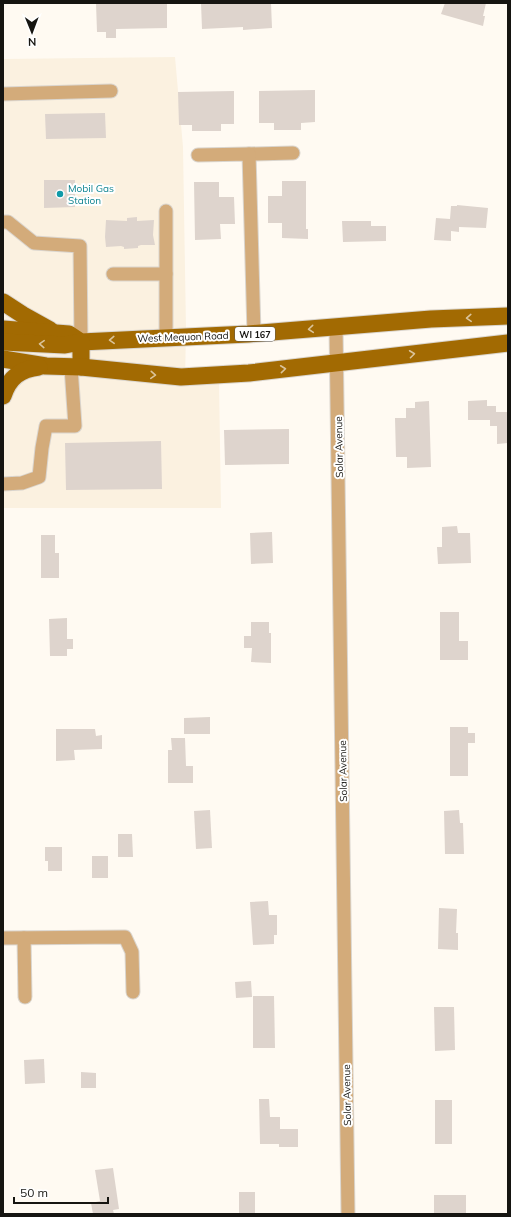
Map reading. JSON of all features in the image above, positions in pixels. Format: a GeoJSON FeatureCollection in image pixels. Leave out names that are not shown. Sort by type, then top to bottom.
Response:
{"type":"FeatureCollection","features":[{"type":"Feature","properties":{"kind":"main road"},"geometry":{"type":"LineString","coordinates":[[3,302],[46,327],[53,333]]}},
{"type":"Feature","properties":{"kind":"main road","name":"West Mequon Road"},"geometry":{"type":"LineString","coordinates":[[3,329],[69,334],[81,342],[254,334],[431,319],[508,316]]}},
{"type":"Feature","properties":{"kind":"main road"},"geometry":{"type":"LineString","coordinates":[[3,342],[65,345],[81,342],[76,367]]}},
{"type":"Feature","properties":{"kind":"main road"},"geometry":{"type":"LineString","coordinates":[[3,396],[11,379],[17,373],[32,367],[76,367],[182,377],[249,373],[338,364],[508,343]]}},
{"type":"Feature","properties":{"kind":"main road"},"geometry":{"type":"LineString","coordinates":[[3,358],[46,366]]}},
{"type":"Feature","properties":{"kind":"street"},"geometry":{"type":"LineString","coordinates":[[3,94],[111,91]]}},
{"type":"Feature","properties":{"kind":"street"},"geometry":{"type":"LineString","coordinates":[[198,155],[293,153]]}},
{"type":"Feature","properties":{"kind":"street"},"geometry":{"type":"LineString","coordinates":[[249,154],[254,334]]}},
{"type":"Feature","properties":{"kind":"street"},"geometry":{"type":"LineString","coordinates":[[166,211],[166,338]]}},
{"type":"Feature","properties":{"kind":"street"},"geometry":{"type":"LineString","coordinates":[[3,222],[8,222],[34,243],[80,246],[81,342]]}},
{"type":"Feature","properties":{"kind":"street"},"geometry":{"type":"LineString","coordinates":[[113,274],[166,274]]}},
{"type":"Feature","properties":{"kind":"street","name":"Solar Avenue"},"geometry":{"type":"LineString","coordinates":[[336,327],[338,364],[348,1214]]}},
{"type":"Feature","properties":{"kind":"street"},"geometry":{"type":"LineString","coordinates":[[3,484],[22,483],[39,477],[46,426],[75,426],[76,367]]}},
{"type":"Feature","properties":{"kind":"street"},"geometry":{"type":"LineString","coordinates":[[3,938],[125,937],[132,952],[133,992]]}},
{"type":"Feature","properties":{"kind":"street"},"geometry":{"type":"LineString","coordinates":[[24,938],[25,997]]}},
{"type":"Feature","properties":{"kind":"shaded area"},"geometry":{"type":"Polygon","coordinates":[[[175,57],[183,147],[186,329],[185,383],[219,382],[221,508],[3,508],[3,59],[175,57]]]}},
{"type":"Feature","properties":{"kind":"building"},"geometry":{"type":"Polygon","coordinates":[[[96,3],[167,3],[167,28],[116,29],[116,38],[106,38],[106,32],[97,32],[96,3]]]}},
{"type":"Feature","properties":{"kind":"building"},"geometry":{"type":"Polygon","coordinates":[[[201,3],[271,3],[272,28],[243,30],[243,27],[202,29],[201,3]]]}},
{"type":"Feature","properties":{"kind":"building"},"geometry":{"type":"Polygon","coordinates":[[[445,3],[486,3],[483,16],[485,16],[483,26],[441,14],[445,3]]]}},
{"type":"Feature","properties":{"kind":"building"},"geometry":{"type":"Polygon","coordinates":[[[315,90],[315,122],[301,123],[301,130],[274,130],[274,123],[259,123],[259,91],[315,90]]]}},
{"type":"Feature","properties":{"kind":"building"},"geometry":{"type":"Polygon","coordinates":[[[234,91],[234,124],[221,124],[221,131],[192,131],[192,125],[179,125],[178,92],[234,91]]]}},
{"type":"Feature","properties":{"kind":"building"},"geometry":{"type":"Polygon","coordinates":[[[105,113],[106,138],[46,139],[45,114],[105,113]]]}},
{"type":"Feature","properties":{"kind":"building","name":"Mobil Gas Station"},"geometry":{"type":"Polygon","coordinates":[[[44,180],[75,180],[75,207],[44,208],[44,180]]]}},
{"type":"Feature","properties":{"kind":"building"},"geometry":{"type":"Polygon","coordinates":[[[282,181],[306,181],[306,229],[308,229],[308,239],[282,238],[282,223],[268,223],[268,196],[282,196],[282,181]]]}},
{"type":"Feature","properties":{"kind":"building"},"geometry":{"type":"Polygon","coordinates":[[[194,182],[219,182],[219,197],[234,197],[235,224],[220,224],[221,239],[195,240],[194,182]]]}},
{"type":"Feature","properties":{"kind":"building"},"geometry":{"type":"Polygon","coordinates":[[[457,205],[488,208],[486,228],[459,227],[459,232],[451,231],[451,241],[434,240],[436,218],[450,219],[451,206],[457,205]]]}},
{"type":"Feature","properties":{"kind":"building"},"geometry":{"type":"Polygon","coordinates":[[[137,217],[137,221],[154,220],[153,235],[155,245],[141,245],[138,246],[138,248],[124,249],[124,247],[121,246],[106,247],[106,220],[127,221],[127,218],[137,217]]]}},
{"type":"Feature","properties":{"kind":"building"},"geometry":{"type":"Polygon","coordinates":[[[342,221],[371,221],[371,226],[386,226],[386,241],[343,242],[342,221]]]}},
{"type":"Feature","properties":{"kind":"building"},"geometry":{"type":"Polygon","coordinates":[[[487,400],[487,406],[496,406],[496,412],[508,412],[508,443],[497,444],[497,426],[490,426],[490,420],[468,420],[468,401],[487,400]]]}},
{"type":"Feature","properties":{"kind":"building"},"geometry":{"type":"Polygon","coordinates":[[[429,401],[431,467],[407,468],[407,457],[396,457],[395,418],[406,418],[406,408],[415,408],[415,402],[429,401]]]}},
{"type":"Feature","properties":{"kind":"building"},"geometry":{"type":"Polygon","coordinates":[[[289,429],[289,464],[225,465],[224,430],[289,429]]]}},
{"type":"Feature","properties":{"kind":"building"},"geometry":{"type":"Polygon","coordinates":[[[161,441],[162,489],[66,490],[65,443],[161,441]]]}},
{"type":"Feature","properties":{"kind":"building"},"geometry":{"type":"Polygon","coordinates":[[[457,526],[458,533],[470,533],[471,563],[438,564],[437,547],[442,547],[442,527],[457,526]]]}},
{"type":"Feature","properties":{"kind":"building"},"geometry":{"type":"Polygon","coordinates":[[[272,532],[273,563],[251,564],[250,533],[272,532]]]}},
{"type":"Feature","properties":{"kind":"building"},"geometry":{"type":"Polygon","coordinates":[[[41,535],[55,535],[55,553],[59,553],[59,578],[41,578],[41,535]]]}},
{"type":"Feature","properties":{"kind":"building"},"geometry":{"type":"Polygon","coordinates":[[[440,612],[459,612],[459,641],[468,641],[468,660],[440,660],[440,612]]]}},
{"type":"Feature","properties":{"kind":"building"},"geometry":{"type":"Polygon","coordinates":[[[67,618],[67,639],[73,639],[73,649],[67,649],[67,656],[50,656],[49,619],[67,618]]]}},
{"type":"Feature","properties":{"kind":"building"},"geometry":{"type":"Polygon","coordinates":[[[251,622],[269,622],[269,633],[271,633],[271,663],[251,662],[252,648],[244,648],[244,636],[251,636],[251,622]]]}},
{"type":"Feature","properties":{"kind":"building"},"geometry":{"type":"Polygon","coordinates":[[[210,717],[210,734],[184,734],[184,718],[210,717]]]}},
{"type":"Feature","properties":{"kind":"building"},"geometry":{"type":"Polygon","coordinates":[[[450,727],[468,727],[468,733],[475,733],[475,743],[468,743],[468,776],[450,776],[450,727]]]}},
{"type":"Feature","properties":{"kind":"building"},"geometry":{"type":"Polygon","coordinates":[[[56,729],[95,729],[96,736],[102,735],[102,749],[74,750],[75,760],[56,761],[56,729]]]}},
{"type":"Feature","properties":{"kind":"building"},"geometry":{"type":"Polygon","coordinates":[[[171,738],[185,738],[186,766],[193,766],[193,783],[168,783],[168,750],[172,750],[171,738]]]}},
{"type":"Feature","properties":{"kind":"building"},"geometry":{"type":"Polygon","coordinates":[[[210,810],[212,848],[196,849],[194,811],[210,810]]]}},
{"type":"Feature","properties":{"kind":"building"},"geometry":{"type":"Polygon","coordinates":[[[459,810],[460,823],[463,823],[464,854],[445,854],[444,811],[459,810]]]}},
{"type":"Feature","properties":{"kind":"building"},"geometry":{"type":"Polygon","coordinates":[[[118,834],[132,834],[133,857],[118,857],[118,834]]]}},
{"type":"Feature","properties":{"kind":"building"},"geometry":{"type":"Polygon","coordinates":[[[45,847],[62,847],[62,871],[48,871],[48,861],[45,861],[45,847]]]}},
{"type":"Feature","properties":{"kind":"building"},"geometry":{"type":"Polygon","coordinates":[[[92,856],[108,856],[108,878],[92,878],[92,856]]]}},
{"type":"Feature","properties":{"kind":"building"},"geometry":{"type":"Polygon","coordinates":[[[268,901],[269,915],[277,915],[277,935],[274,935],[274,944],[253,945],[250,902],[268,901]]]}},
{"type":"Feature","properties":{"kind":"building"},"geometry":{"type":"Polygon","coordinates":[[[439,908],[457,909],[456,933],[458,933],[458,950],[438,949],[439,908]]]}},
{"type":"Feature","properties":{"kind":"building"},"geometry":{"type":"Polygon","coordinates":[[[251,981],[252,997],[236,998],[235,982],[251,981]]]}},
{"type":"Feature","properties":{"kind":"building"},"geometry":{"type":"Polygon","coordinates":[[[253,996],[274,996],[275,1048],[253,1048],[253,996]]]}},
{"type":"Feature","properties":{"kind":"building"},"geometry":{"type":"Polygon","coordinates":[[[434,1007],[454,1007],[455,1050],[435,1051],[434,1007]]]}},
{"type":"Feature","properties":{"kind":"building"},"geometry":{"type":"Polygon","coordinates":[[[44,1059],[45,1083],[25,1084],[24,1060],[44,1059]]]}},
{"type":"Feature","properties":{"kind":"building"},"geometry":{"type":"Polygon","coordinates":[[[81,1072],[96,1073],[96,1088],[81,1088],[81,1072]]]}},
{"type":"Feature","properties":{"kind":"building"},"geometry":{"type":"Polygon","coordinates":[[[259,1099],[269,1099],[270,1117],[280,1117],[280,1129],[298,1129],[298,1147],[279,1147],[279,1144],[260,1144],[259,1099]]]}},
{"type":"Feature","properties":{"kind":"building"},"geometry":{"type":"Polygon","coordinates":[[[435,1100],[452,1100],[452,1144],[435,1144],[435,1100]]]}},
{"type":"Feature","properties":{"kind":"building"},"geometry":{"type":"Polygon","coordinates":[[[113,1168],[119,1209],[113,1210],[114,1214],[93,1214],[91,1203],[100,1201],[95,1170],[113,1168]]]}},
{"type":"Feature","properties":{"kind":"building"},"geometry":{"type":"Polygon","coordinates":[[[239,1192],[255,1192],[255,1214],[239,1214],[239,1192]]]}},
{"type":"Feature","properties":{"kind":"building"},"geometry":{"type":"Polygon","coordinates":[[[434,1195],[466,1195],[466,1213],[434,1214],[434,1195]]]}},
{"type":"Feature","properties":{"kind":"place","name":"Mobil Gas Station"},"geometry":{"type":"Point","coordinates":[60,194]}}]}
